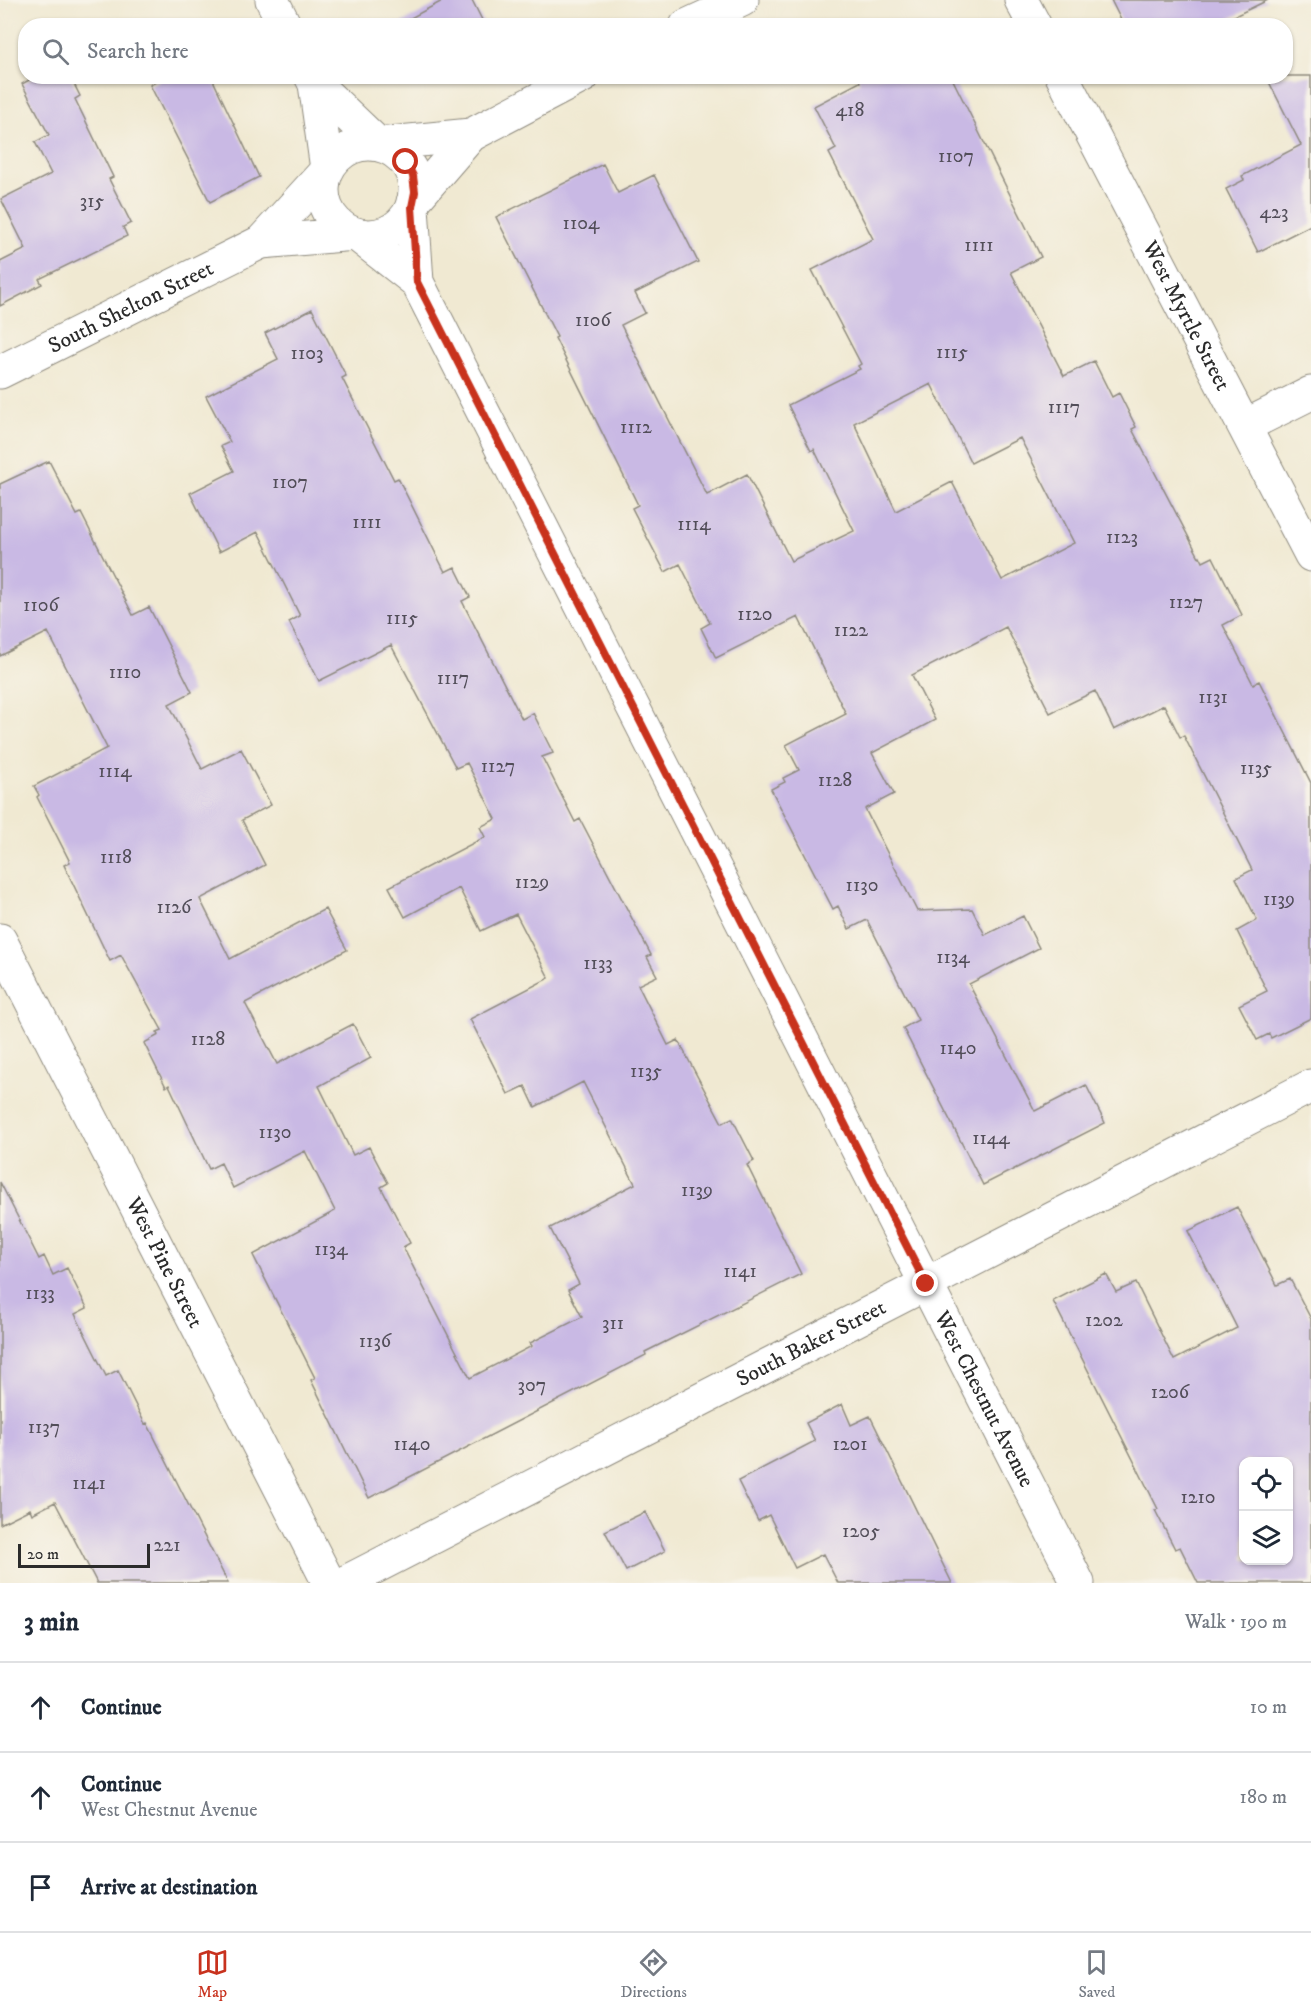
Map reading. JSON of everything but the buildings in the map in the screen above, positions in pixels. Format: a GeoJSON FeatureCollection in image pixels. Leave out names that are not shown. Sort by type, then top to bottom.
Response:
{"type":"FeatureCollection","features":[{"type":"Feature","properties":{"kind":"street"},"geometry":{"type":"LineString","coordinates":[[272,0],[281,18]]}},
{"type":"Feature","properties":{"kind":"street"},"geometry":{"type":"LineString","coordinates":[[703,18],[742,0]]}},
{"type":"Feature","properties":{"kind":"street"},"geometry":{"type":"LineString","coordinates":[[314,84],[326,171],[322,188],[324,203],[332,217],[343,228],[370,237],[384,234],[396,228],[406,219],[415,192],[413,176],[406,162],[394,151],[379,144],[317,84]]}},
{"type":"Feature","properties":{"kind":"street"},"geometry":{"type":"LineString","coordinates":[[412,205],[471,135],[568,84]]}},
{"type":"Feature","properties":{"kind":"street","name":"West Myrtle Street"},"geometry":{"type":"LineString","coordinates":[[1066,84],[1311,555]]}},
{"type":"Feature","properties":{"kind":"street"},"geometry":{"type":"LineString","coordinates":[[326,171],[342,151],[354,145],[471,135]]}},
{"type":"Feature","properties":{"kind":"street","name":"South Shelton Street"},"geometry":{"type":"LineString","coordinates":[[0,372],[261,242],[326,171]]}},
{"type":"Feature","properties":{"kind":"street","name":"West Chestnut Avenue"},"geometry":{"type":"LineString","coordinates":[[412,205],[417,282],[1078,1583]]}},
{"type":"Feature","properties":{"kind":"street","name":"South Shelton Street"},"geometry":{"type":"LineString","coordinates":[[261,242],[356,234]]}},
{"type":"Feature","properties":{"kind":"street","name":"West Chestnut Avenue"},"geometry":{"type":"LineString","coordinates":[[356,234],[417,282]]}},
{"type":"Feature","properties":{"kind":"street"},"geometry":{"type":"LineString","coordinates":[[1245,426],[1311,393]]}},
{"type":"Feature","properties":{"kind":"street","name":"West Pine Street"},"geometry":{"type":"LineString","coordinates":[[0,940],[329,1583]]}},
{"type":"Feature","properties":{"kind":"street","name":"South Baker Street"},"geometry":{"type":"LineString","coordinates":[[344,1583],[1311,1086]]}},
{"type":"Feature","properties":{"kind":"route"},"geometry":{"type":"LineString","coordinates":[[406,162],[413,176],[415,192],[412,207],[417,282],[926,1284]]}}]}
